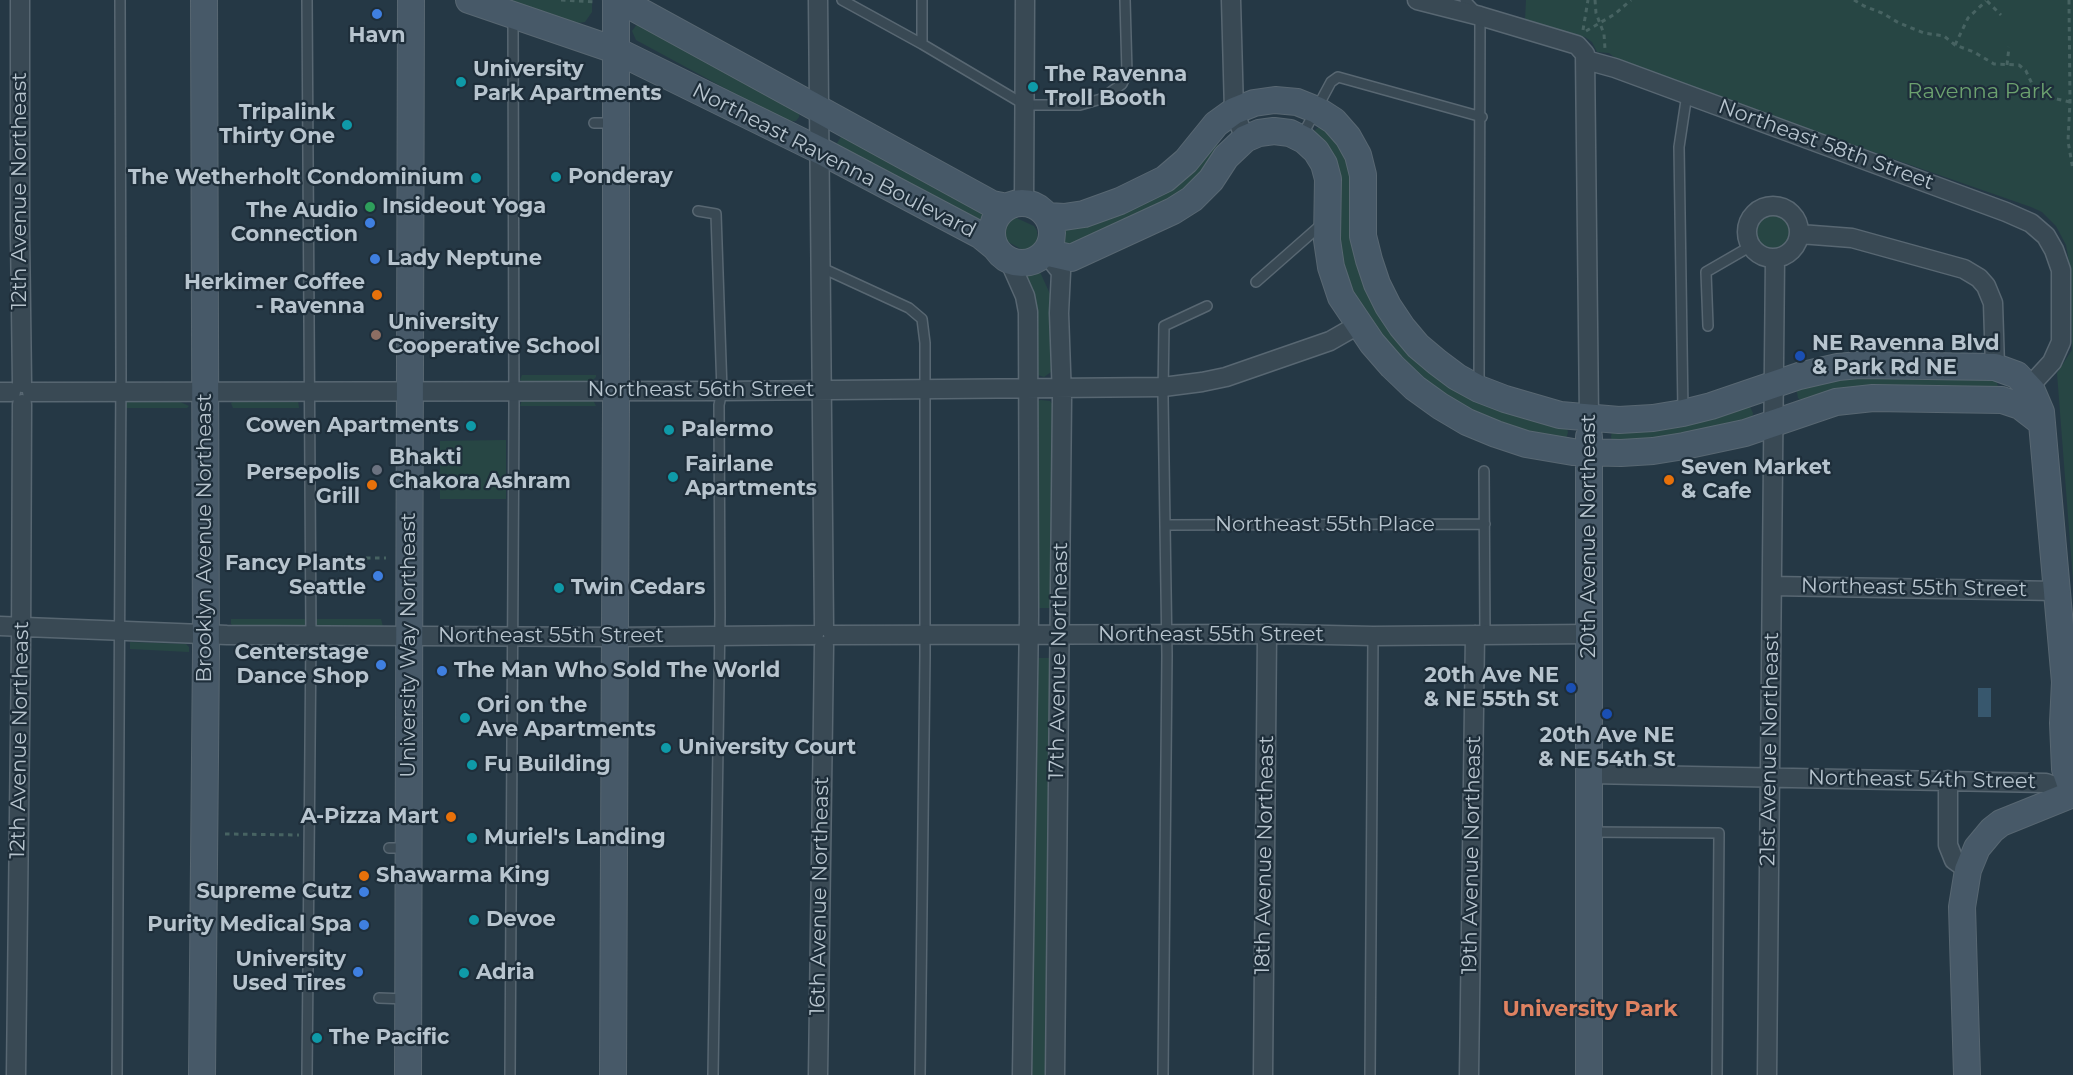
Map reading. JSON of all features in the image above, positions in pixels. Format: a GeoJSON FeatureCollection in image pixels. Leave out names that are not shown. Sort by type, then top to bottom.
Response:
{"type":"FeatureCollection","features":[{"type":"Feature","properties":{"kind":"main road","name":"Brooklyn Avenue Northeast"},"geometry":{"type":"LineString","coordinates":[[201,1075],[206,635],[204,0]]}},
{"type":"Feature","properties":{"kind":"main road","name":"University Way Northeast"},"geometry":{"type":"LineString","coordinates":[[408,1075],[408,999],[399,848],[409,636],[411,0]]}},
{"type":"Feature","properties":{"kind":"main road","name":"Northeast Ravenna Boulevard"},"geometry":{"type":"LineString","coordinates":[[469,0],[615,50],[821,151],[980,235],[1003,254]]}},
{"type":"Feature","properties":{"kind":"main road","name":"Northeast Ravenna Boulevard"},"geometry":{"type":"LineString","coordinates":[[609,1],[629,5],[992,204],[1015,205]]}},
{"type":"Feature","properties":{"kind":"main road"},"geometry":{"type":"LineString","coordinates":[[609,1],[615,50],[605,123],[616,390],[613,1075]]}},
{"type":"Feature","properties":{"kind":"main road"},"geometry":{"type":"LineString","coordinates":[[1047,216],[1064,217],[1084,213],[1120,201],[1165,178],[1186,161],[1216,124],[1234,111],[1254,103],[1275,100],[1297,102],[1317,110],[1334,121],[1348,137],[1358,155],[1363,175],[1363,236],[1374,276],[1388,306],[1418,346],[1437,362],[1479,389],[1560,415],[1630,419],[1683,413],[1711,406],[1818,370],[1859,364],[1995,367],[2016,375],[2029,387],[2038,401],[2042,423],[2065,682],[2063,723],[2065,769],[2073,793],[2001,823],[1977,848],[1968,870],[1962,907],[1967,1075]]}},
{"type":"Feature","properties":{"kind":"main road"},"geometry":{"type":"LineString","coordinates":[[1046,252],[1066,265],[1173,211],[1192,199],[1211,180],[1226,157],[1245,139],[1259,133],[1274,131],[1301,139],[1316,151],[1324,164],[1328,178],[1327,240],[1333,274],[1341,297],[1358,325],[1392,366],[1415,387],[1440,406],[1467,422],[1496,434],[1526,444],[1589,454],[1632,452],[1684,447],[1745,433],[1836,402],[1873,398],[2002,400],[2020,406],[2042,423]]}},
{"type":"Feature","properties":{"kind":"main road"},"geometry":{"type":"LineString","coordinates":[[1015,205],[1033,205],[1047,216],[1053,231],[1052,239],[1046,252],[1037,259],[1026,263],[1003,254],[992,237],[993,224],[1000,212],[1015,205]]}},
{"type":"Feature","properties":{"kind":"main road","name":"20th Avenue Northeast"},"geometry":{"type":"LineString","coordinates":[[1589,418],[1589,1075]]}},
{"type":"Feature","properties":{"kind":"main road"},"geometry":{"type":"LineString","coordinates":[[2065,682],[2073,707]]}},
{"type":"Feature","properties":{"kind":"street","name":"12th Avenue Northeast"},"geometry":{"type":"LineString","coordinates":[[16,1075],[21,626],[17,393],[20,0]]}},
{"type":"Feature","properties":{"kind":"street","name":"16th Avenue Northeast"},"geometry":{"type":"LineString","coordinates":[[818,0],[824,635],[818,1075]]}},
{"type":"Feature","properties":{"kind":"street"},"geometry":{"type":"LineString","coordinates":[[1015,205],[1025,105],[1025,0]]}},
{"type":"Feature","properties":{"kind":"street"},"geometry":{"type":"LineString","coordinates":[[1231,0],[1234,111],[1245,139]]}},
{"type":"Feature","properties":{"kind":"street","name":"Northeast 58th Street"},"geometry":{"type":"LineString","coordinates":[[1417,0],[1583,47],[1615,68],[2031,223],[2046,236],[2061,270],[2061,342],[2052,362],[2029,387]]}},
{"type":"Feature","properties":{"kind":"street","name":"20th Avenue Northeast"},"geometry":{"type":"LineString","coordinates":[[1583,47],[1589,418]]}},
{"type":"Feature","properties":{"kind":"street"},"geometry":{"type":"LineString","coordinates":[[1772,206],[1789,211],[1795,217],[1800,234],[1798,244],[1792,251],[1784,257],[1775,259],[1761,256],[1747,238],[1750,220],[1763,208],[1772,206]]}},
{"type":"Feature","properties":{"kind":"street"},"geometry":{"type":"LineString","coordinates":[[1800,234],[1852,238],[1964,269],[1979,278],[1986,286],[1994,303],[1995,367]]}},
{"type":"Feature","properties":{"kind":"street","name":"17th Avenue Northeast"},"geometry":{"type":"LineString","coordinates":[[1003,254],[1018,279],[1028,312],[1029,635],[1022,1075]]}},
{"type":"Feature","properties":{"kind":"street","name":"21st Avenue Northeast"},"geometry":{"type":"LineString","coordinates":[[1767,1075],[1775,259]]}},
{"type":"Feature","properties":{"kind":"street","name":"17th Avenue Northeast"},"geometry":{"type":"LineString","coordinates":[[1055,1075],[1062,387],[1059,313],[1066,265]]}},
{"type":"Feature","properties":{"kind":"street","name":"Northeast 56th Street"},"geometry":{"type":"LineString","coordinates":[[17,393],[1163,387],[1226,376],[1330,341],[1358,325]]}},
{"type":"Feature","properties":{"kind":"street","name":"Northeast 55th Street"},"geometry":{"type":"LineString","coordinates":[[1772,585],[2056,591]]}},
{"type":"Feature","properties":{"kind":"street","name":"Northeast 55th Street"},"geometry":{"type":"LineString","coordinates":[[0,626],[206,635],[311,636],[1589,634]]}},
{"type":"Feature","properties":{"kind":"street","name":"18th Avenue Northeast"},"geometry":{"type":"LineString","coordinates":[[1263,1075],[1267,634]]}},
{"type":"Feature","properties":{"kind":"street","name":"19th Avenue Northeast"},"geometry":{"type":"LineString","coordinates":[[1469,1075],[1480,635]]}},
{"type":"Feature","properties":{"kind":"street","name":"Northeast 54th Street"},"geometry":{"type":"LineString","coordinates":[[1590,774],[2046,783],[2073,793]]}},
{"type":"Feature","properties":{"kind":"street"},"geometry":{"type":"LineString","coordinates":[[1948,780],[1948,845],[1954,860],[1968,870]]}},
{"type":"Feature","properties":{"kind":"lane"},"geometry":{"type":"LineString","coordinates":[[117,1075],[120,0]]}},
{"type":"Feature","properties":{"kind":"lane"},"geometry":{"type":"LineString","coordinates":[[307,0],[311,636],[307,1075]]}},
{"type":"Feature","properties":{"kind":"lane"},"geometry":{"type":"LineString","coordinates":[[842,0],[1025,105],[1080,105],[1101,99],[1122,84],[1127,73],[1125,0]]}},
{"type":"Feature","properties":{"kind":"lane"},"geometry":{"type":"LineString","coordinates":[[922,0],[922,44]]}},
{"type":"Feature","properties":{"kind":"lane"},"geometry":{"type":"LineString","coordinates":[[1465,0],[1480,16],[1482,117],[1479,389]]}},
{"type":"Feature","properties":{"kind":"lane"},"geometry":{"type":"LineString","coordinates":[[510,1075],[514,390],[513,15]]}},
{"type":"Feature","properties":{"kind":"lane"},"geometry":{"type":"LineString","coordinates":[[1301,139],[1331,82],[1338,77],[1482,117]]}},
{"type":"Feature","properties":{"kind":"lane"},"geometry":{"type":"LineString","coordinates":[[1683,413],[1679,147],[1687,94]]}},
{"type":"Feature","properties":{"kind":"lane"},"geometry":{"type":"LineString","coordinates":[[698,211],[716,214],[722,391],[719,405],[720,635],[713,1075]]}},
{"type":"Feature","properties":{"kind":"lane"},"geometry":{"type":"LineString","coordinates":[[1256,282],[1327,219]]}},
{"type":"Feature","properties":{"kind":"lane"},"geometry":{"type":"LineString","coordinates":[[1708,326],[1706,273],[1751,246]]}},
{"type":"Feature","properties":{"kind":"lane"},"geometry":{"type":"LineString","coordinates":[[820,267],[909,308],[922,319],[926,343],[920,1075]]}},
{"type":"Feature","properties":{"kind":"lane"},"geometry":{"type":"LineString","coordinates":[[1163,1075],[1167,635],[1164,326],[1207,306]]}},
{"type":"Feature","properties":{"kind":"lane","name":"19th Avenue Northeast"},"geometry":{"type":"LineString","coordinates":[[1480,635],[1485,524],[1484,471]]}},
{"type":"Feature","properties":{"kind":"lane","name":"Northeast 55th Place"},"geometry":{"type":"LineString","coordinates":[[1165,525],[1485,524]]}},
{"type":"Feature","properties":{"kind":"lane"},"geometry":{"type":"LineString","coordinates":[[1370,1075],[1373,636]]}},
{"type":"Feature","properties":{"kind":"lane"},"geometry":{"type":"LineString","coordinates":[[1590,832],[1719,833],[1717,1075]]}},
{"type":"Feature","properties":{"kind":"lane"},"geometry":{"type":"LineString","coordinates":[[379,998],[408,999]]}},
{"type":"Feature","properties":{"kind":"path"},"geometry":{"type":"LineString","coordinates":[[561,0],[609,1]]}},
{"type":"Feature","properties":{"kind":"path"},"geometry":{"type":"LineString","coordinates":[[1583,47],[1588,0]]}},
{"type":"Feature","properties":{"kind":"path"},"geometry":{"type":"LineString","coordinates":[[1595,0],[1596,13],[1605,39],[1605,54]]}},
{"type":"Feature","properties":{"kind":"path"},"geometry":{"type":"LineString","coordinates":[[1583,47],[1600,22],[1615,14],[1631,0]]}},
{"type":"Feature","properties":{"kind":"path"},"geometry":{"type":"LineString","coordinates":[[1854,0],[1899,23],[1924,33],[1944,36],[1955,45],[1974,52],[1994,64],[2019,65],[2026,71],[2033,86],[2042,93],[2070,102]]}},
{"type":"Feature","properties":{"kind":"path"},"geometry":{"type":"LineString","coordinates":[[2070,0],[2068,141],[2073,170]]}},
{"type":"Feature","properties":{"kind":"path"},"geometry":{"type":"LineString","coordinates":[[1955,45],[1968,18],[1986,1],[2001,15]]}},
{"type":"Feature","properties":{"kind":"path"},"geometry":{"type":"LineString","coordinates":[[2007,65],[2010,47]]}},
{"type":"Feature","properties":{"kind":"path"},"geometry":{"type":"LineString","coordinates":[[339,558],[386,558]]}},
{"type":"Feature","properties":{"kind":"path"},"geometry":{"type":"LineString","coordinates":[[223,834],[309,835]]}},
{"type":"Feature","properties":{"kind":"green space"},"geometry":{"type":"Polygon","coordinates":[[[511,0],[592,0],[592,12],[585,22],[577,23],[511,0]]]}},
{"type":"Feature","properties":{"kind":"green space","name":"Ravenna Park"},"geometry":{"type":"Polygon","coordinates":[[[1526,0],[2073,0],[2073,581],[2057,373],[2072,350],[2070,267],[2066,245],[2056,226],[2042,212],[2031,207],[1624,65],[1609,53],[1597,52],[1592,42],[1585,37],[1571,36],[1525,21],[1526,0]]]}},
{"type":"Feature","properties":{"kind":"green space"},"geometry":{"type":"Polygon","coordinates":[[[638,23],[800,111],[799,117],[796,121],[787,122],[636,40],[632,31],[638,23]]]}},
{"type":"Feature","properties":{"kind":"green space"},"geometry":{"type":"Polygon","coordinates":[[[1321,125],[1346,151],[1394,329],[1566,426],[1568,432],[1566,439],[1489,424],[1402,366],[1351,299],[1313,132],[1321,125]]]}},
{"type":"Feature","properties":{"kind":"green space"},"geometry":{"type":"Polygon","coordinates":[[[842,135],[990,210],[980,228],[836,145],[842,135]]]}},
{"type":"Feature","properties":{"kind":"green space"},"geometry":{"type":"Polygon","coordinates":[[[1212,144],[1217,144],[1221,148],[1196,185],[1076,247],[1057,244],[1053,227],[1212,144]]]}},
{"type":"Feature","properties":{"kind":"green space"},"geometry":{"type":"Polygon","coordinates":[[[1774,211],[1788,217],[1794,231],[1788,245],[1774,251],[1760,245],[1754,231],[1760,217],[1774,211]]]}},
{"type":"Feature","properties":{"kind":"green space"},"geometry":{"type":"Polygon","coordinates":[[[1012,216],[1034,226],[1038,242],[1034,249],[1021,249],[999,235],[1002,223],[1012,216]]]}},
{"type":"Feature","properties":{"kind":"green space"},"geometry":{"type":"Polygon","coordinates":[[[1031,270],[1040,272],[1050,294],[1052,309],[1053,368],[1044,377],[1035,374],[1023,272],[1031,270]]]}},
{"type":"Feature","properties":{"kind":"green space"},"geometry":{"type":"Polygon","coordinates":[[[522,375],[596,375],[596,377],[592,381],[522,381],[520,380],[522,375]]]}},
{"type":"Feature","properties":{"kind":"green space"},"geometry":{"type":"Polygon","coordinates":[[[1817,377],[1996,378],[1998,387],[1802,401],[1798,398],[1796,387],[1817,377]]]}},
{"type":"Feature","properties":{"kind":"green space"},"geometry":{"type":"Polygon","coordinates":[[[522,400],[593,400],[596,406],[520,406],[522,400]]]}},
{"type":"Feature","properties":{"kind":"green space"},"geometry":{"type":"Polygon","coordinates":[[[126,401],[178,401],[189,406],[187,408],[124,408],[126,401]]]}},
{"type":"Feature","properties":{"kind":"green space"},"geometry":{"type":"Polygon","coordinates":[[[236,401],[298,401],[299,408],[233,408],[231,403],[236,401]]]}},
{"type":"Feature","properties":{"kind":"green space"},"geometry":{"type":"Polygon","coordinates":[[[1037,401],[1050,401],[1054,406],[1053,608],[1033,608],[1037,401]]]}},
{"type":"Feature","properties":{"kind":"green space"},"geometry":{"type":"Polygon","coordinates":[[[1748,403],[1753,413],[1752,418],[1673,441],[1612,441],[1612,431],[1748,403]]]}},
{"type":"Feature","properties":{"kind":"green space"},"geometry":{"type":"Polygon","coordinates":[[[506,440],[506,499],[440,499],[440,441],[506,440]]]}},
{"type":"Feature","properties":{"kind":"green space"},"geometry":{"type":"Polygon","coordinates":[[[231,619],[305,619],[305,625],[234,626],[231,624],[231,619]]]}},
{"type":"Feature","properties":{"kind":"green space"},"geometry":{"type":"Polygon","coordinates":[[[314,619],[381,619],[383,627],[316,626],[314,619]]]}},
{"type":"Feature","properties":{"kind":"green space"},"geometry":{"type":"Polygon","coordinates":[[[130,642],[186,644],[189,652],[130,649],[130,642]]]}},
{"type":"Feature","properties":{"kind":"green space"},"geometry":{"type":"Polygon","coordinates":[[[1030,658],[1050,658],[1046,1075],[1026,1075],[1030,658]]]}},
{"type":"Feature","properties":{"kind":"water"},"geometry":{"type":"Polygon","coordinates":[[[1978,688],[1991,688],[1991,717],[1978,717],[1978,688]]]}},
{"type":"Feature","properties":{"kind":"place","name":"Havn"},"geometry":{"type":"Point","coordinates":[377,14]}},
{"type":"Feature","properties":{"kind":"place","name":"University Park Apartments"},"geometry":{"type":"Point","coordinates":[461,82]}},
{"type":"Feature","properties":{"kind":"place","name":"The Ravenna Troll Booth"},"geometry":{"type":"Point","coordinates":[1033,87]}},
{"type":"Feature","properties":{"kind":"place","name":"Tripalink Thirty One"},"geometry":{"type":"Point","coordinates":[347,125]}},
{"type":"Feature","properties":{"kind":"place","name":"Ponderay"},"geometry":{"type":"Point","coordinates":[556,177]}},
{"type":"Feature","properties":{"kind":"place","name":"The Wetherholt Condominium"},"geometry":{"type":"Point","coordinates":[476,178]}},
{"type":"Feature","properties":{"kind":"place","name":"Insideout Yoga"},"geometry":{"type":"Point","coordinates":[370,207]}},
{"type":"Feature","properties":{"kind":"place","name":"The Audio Connection"},"geometry":{"type":"Point","coordinates":[370,223]}},
{"type":"Feature","properties":{"kind":"place","name":"Lady Neptune"},"geometry":{"type":"Point","coordinates":[375,259]}},
{"type":"Feature","properties":{"kind":"place","name":"Herkimer Coffee - Ravenna"},"geometry":{"type":"Point","coordinates":[377,295]}},
{"type":"Feature","properties":{"kind":"place","name":"University Cooperative School"},"geometry":{"type":"Point","coordinates":[376,335]}},
{"type":"Feature","properties":{"kind":"place","name":"NE Ravenna Blvd & Park Rd NE"},"geometry":{"type":"Point","coordinates":[1800,356]}},
{"type":"Feature","properties":{"kind":"place","name":"Cowen Apartments"},"geometry":{"type":"Point","coordinates":[471,426]}},
{"type":"Feature","properties":{"kind":"place","name":"Palermo"},"geometry":{"type":"Point","coordinates":[669,430]}},
{"type":"Feature","properties":{"kind":"place","name":"Bhakti Chakora Ashram"},"geometry":{"type":"Point","coordinates":[377,470]}},
{"type":"Feature","properties":{"kind":"place","name":"Fairlane Apartments"},"geometry":{"type":"Point","coordinates":[673,477]}},
{"type":"Feature","properties":{"kind":"place","name":"Seven Market & Cafe"},"geometry":{"type":"Point","coordinates":[1669,480]}},
{"type":"Feature","properties":{"kind":"place","name":"Persepolis Grill"},"geometry":{"type":"Point","coordinates":[372,485]}},
{"type":"Feature","properties":{"kind":"place","name":"Fancy Plants Seattle"},"geometry":{"type":"Point","coordinates":[378,576]}},
{"type":"Feature","properties":{"kind":"place","name":"Twin Cedars"},"geometry":{"type":"Point","coordinates":[559,588]}},
{"type":"Feature","properties":{"kind":"place","name":"Centerstage Dance Shop"},"geometry":{"type":"Point","coordinates":[381,665]}},
{"type":"Feature","properties":{"kind":"place","name":"The Man Who Sold The World"},"geometry":{"type":"Point","coordinates":[442,671]}},
{"type":"Feature","properties":{"kind":"place","name":"20th Ave NE & NE 55th St"},"geometry":{"type":"Point","coordinates":[1571,688]}},
{"type":"Feature","properties":{"kind":"place","name":"20th Ave NE & NE 54th St"},"geometry":{"type":"Point","coordinates":[1607,714]}},
{"type":"Feature","properties":{"kind":"place","name":"Ori on the Ave Apartments"},"geometry":{"type":"Point","coordinates":[465,718]}},
{"type":"Feature","properties":{"kind":"place","name":"University Court"},"geometry":{"type":"Point","coordinates":[666,748]}},
{"type":"Feature","properties":{"kind":"place","name":"Fu Building"},"geometry":{"type":"Point","coordinates":[472,765]}},
{"type":"Feature","properties":{"kind":"place","name":"A-Pizza Mart"},"geometry":{"type":"Point","coordinates":[451,817]}},
{"type":"Feature","properties":{"kind":"place","name":"Muriel's Landing"},"geometry":{"type":"Point","coordinates":[472,838]}},
{"type":"Feature","properties":{"kind":"place","name":"Shawarma King"},"geometry":{"type":"Point","coordinates":[364,876]}},
{"type":"Feature","properties":{"kind":"place","name":"Supreme Cutz"},"geometry":{"type":"Point","coordinates":[364,892]}},
{"type":"Feature","properties":{"kind":"place","name":"Devoe"},"geometry":{"type":"Point","coordinates":[474,920]}},
{"type":"Feature","properties":{"kind":"place","name":"Purity Medical Spa"},"geometry":{"type":"Point","coordinates":[364,925]}},
{"type":"Feature","properties":{"kind":"place","name":"University Used Tires"},"geometry":{"type":"Point","coordinates":[358,972]}},
{"type":"Feature","properties":{"kind":"place","name":"Adria"},"geometry":{"type":"Point","coordinates":[464,973]}},
{"type":"Feature","properties":{"kind":"place","name":"The Pacific"},"geometry":{"type":"Point","coordinates":[317,1038]}},
{"type":"Feature","properties":{"kind":"district","name":"University Park"},"geometry":{"type":"Point","coordinates":[1590,1010]}}]}
